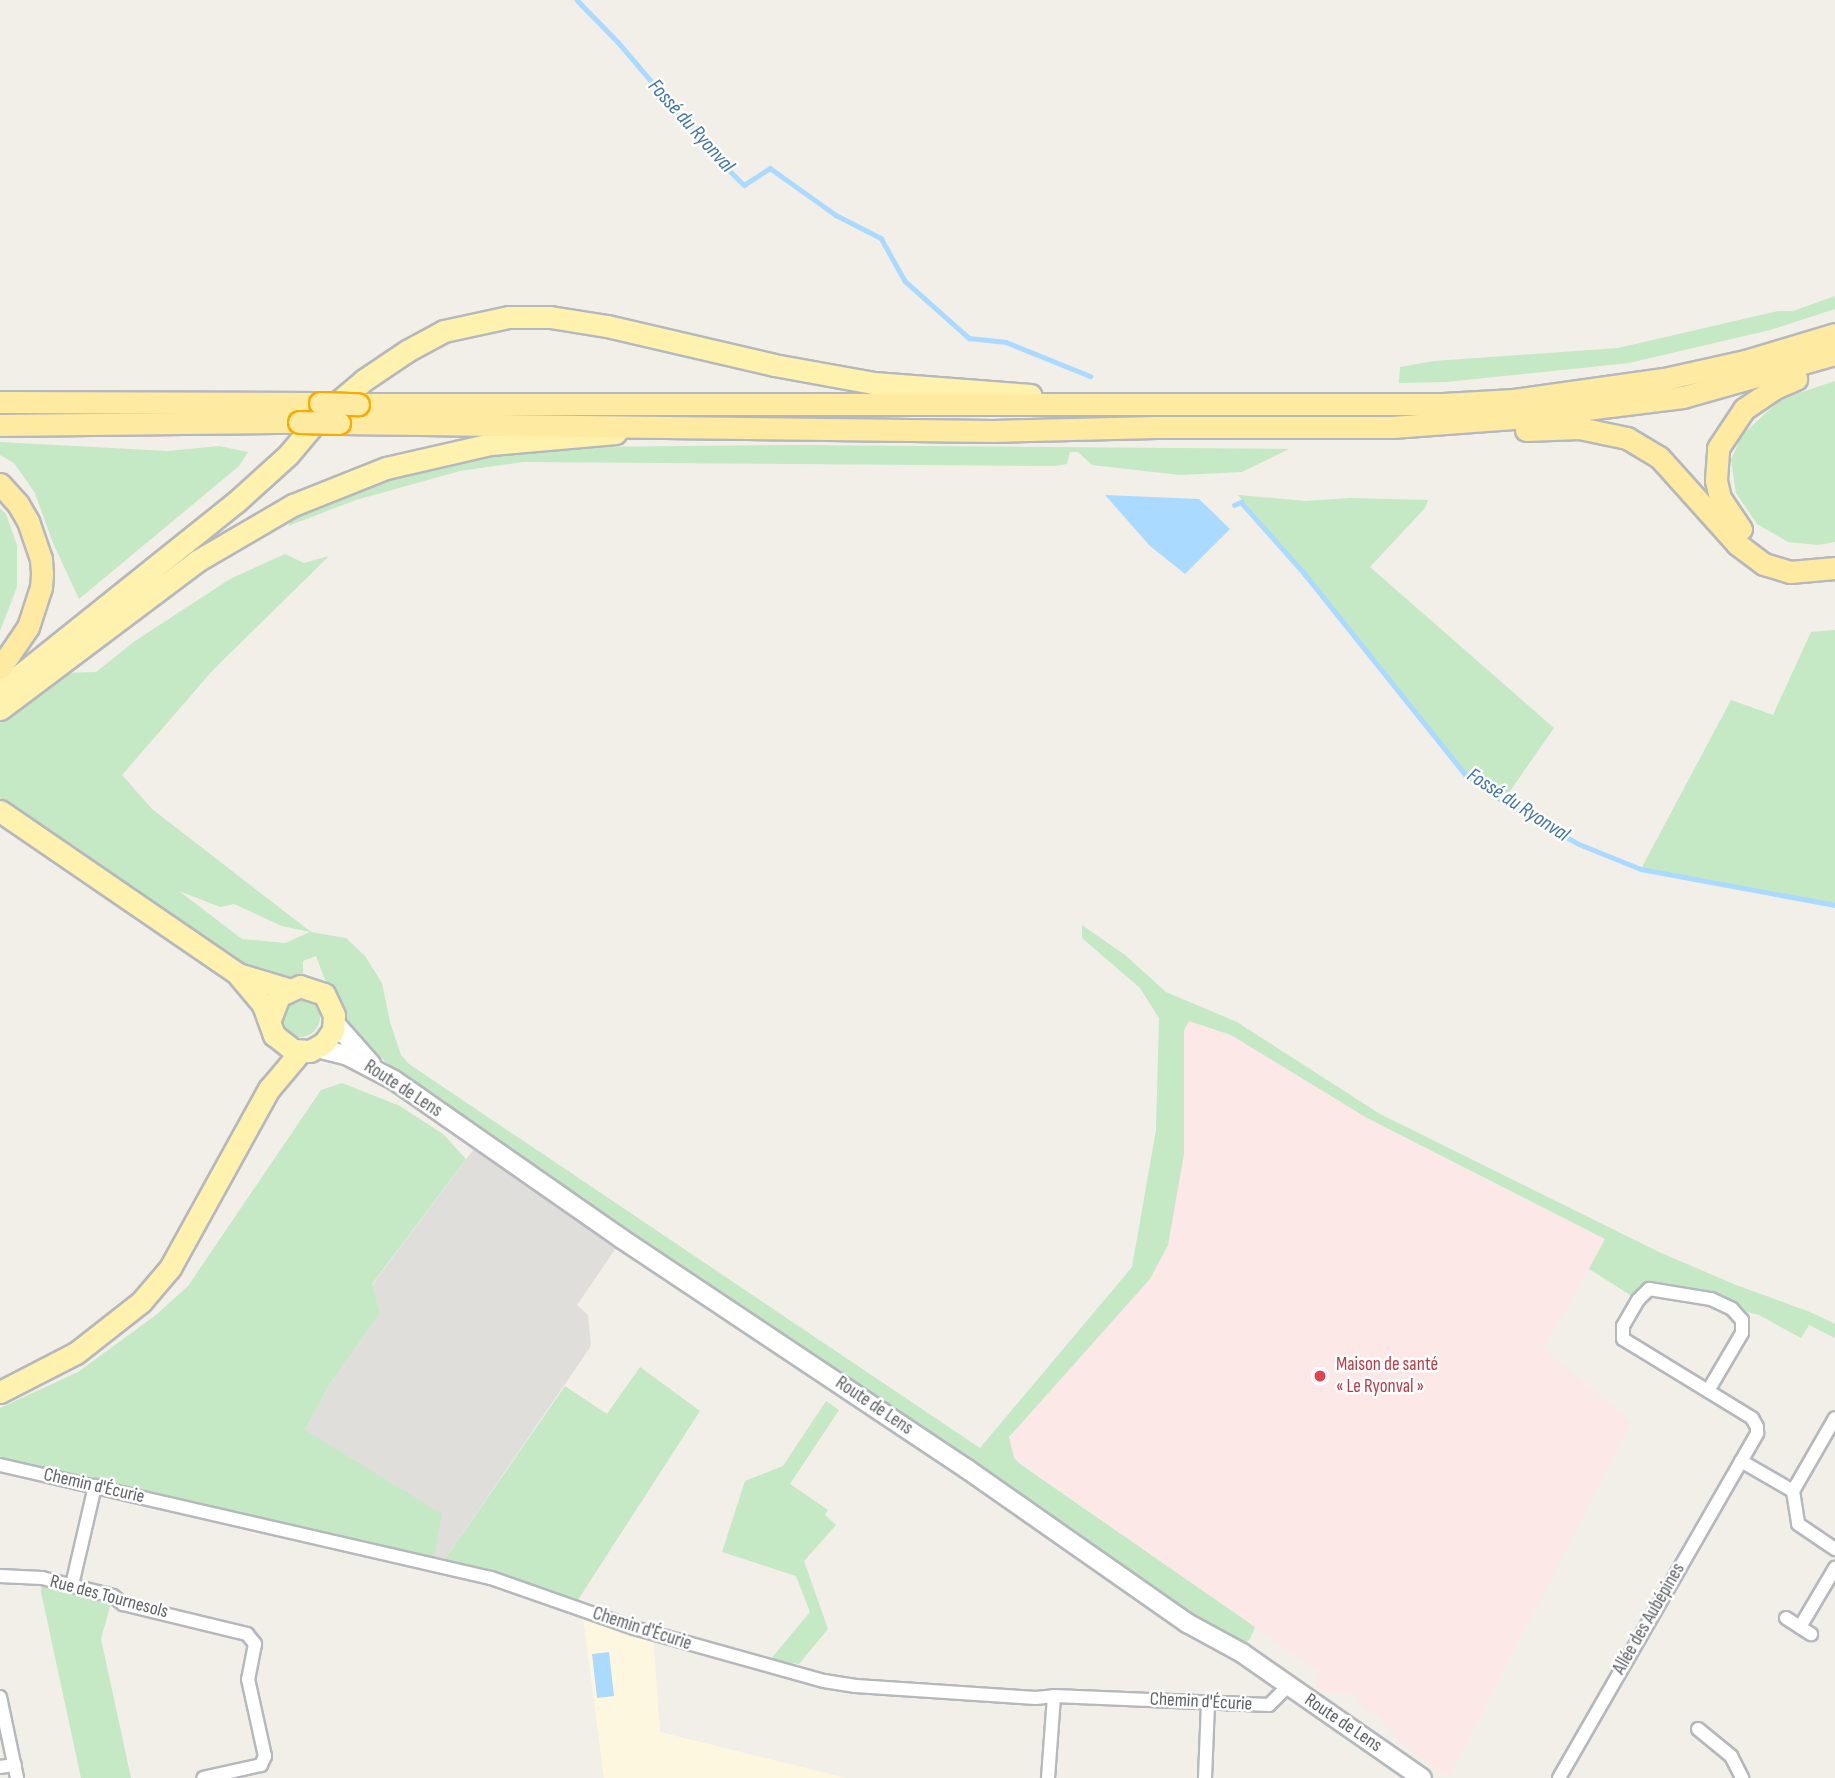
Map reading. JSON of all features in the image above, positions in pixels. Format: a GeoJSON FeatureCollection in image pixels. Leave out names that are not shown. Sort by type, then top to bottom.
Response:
{"type":"FeatureCollection","features":[{"type":"Feature","properties":{"kind":"highway"},"geometry":{"type":"LineString","coordinates":[[0,402],[1356,406],[1514,400],[1664,379],[1745,361],[1835,334]]}},
{"type":"Feature","properties":{"kind":"highway"},"geometry":{"type":"LineString","coordinates":[[0,425],[299,422],[993,431],[1156,427],[1392,427],[1514,418],[1683,397],[1835,354]]}},
{"type":"Feature","properties":{"kind":"highway"},"geometry":{"type":"LineString","coordinates":[[1835,367],[1777,387],[1744,409],[1718,448],[1716,480],[1720,498],[1738,527],[1773,553],[1804,560],[1835,556]]}},
{"type":"Feature","properties":{"kind":"highway"},"geometry":{"type":"LineString","coordinates":[[1392,427],[1432,434],[1579,428],[1612,433],[1641,444],[1660,457],[1737,544],[1764,564],[1790,572],[1835,568]]}},
{"type":"Feature","properties":{"kind":"highway"},"geometry":{"type":"LineString","coordinates":[[0,484],[18,504],[28,521],[41,559],[42,573],[36,609],[0,668]]}},
{"type":"Feature","properties":{"kind":"main road"},"geometry":{"type":"LineString","coordinates":[[0,691],[236,502],[288,455],[319,418],[364,380],[407,351],[444,331],[509,317],[550,317],[607,326],[774,365],[874,383],[1046,395],[1099,405]]}},
{"type":"Feature","properties":{"kind":"main road"},"geometry":{"type":"LineString","coordinates":[[0,709],[197,561],[293,505],[386,468],[491,444],[585,437],[658,426]]}},
{"type":"Feature","properties":{"kind":"main road"},"geometry":{"type":"LineString","coordinates":[[0,811],[238,974],[263,1005],[279,1042],[309,1049]]}},
{"type":"Feature","properties":{"kind":"main road"},"geometry":{"type":"LineString","coordinates":[[0,1392],[76,1353],[141,1302],[170,1268],[268,1089],[309,1049],[329,1037],[334,1022],[332,1007],[324,994],[308,987],[288,989],[238,974]]}},
{"type":"Feature","properties":{"kind":"main road"},"geometry":{"type":"LineString","coordinates":[[270,1019],[275,1002],[288,989]]}},
{"type":"Feature","properties":{"kind":"main road"},"geometry":{"type":"LineString","coordinates":[[334,1022],[376,1069]]}},
{"type":"Feature","properties":{"kind":"main road","name":"Route de Lens"},"geometry":{"type":"LineString","coordinates":[[309,1049],[346,1055],[376,1069],[622,1239],[967,1469],[1187,1623],[1225,1642],[1285,1690],[1422,1778]]}},
{"type":"Feature","properties":{"kind":"main road"},"geometry":{"type":"LineString","coordinates":[[1285,1690],[1407,1778]]}},
{"type":"Feature","properties":{"kind":"street"},"geometry":{"type":"LineString","coordinates":[[1649,1289],[1711,1299],[1732,1309],[1742,1320],[1742,1333],[1708,1391],[1623,1339],[1623,1326],[1637,1300],[1649,1289]]}},
{"type":"Feature","properties":{"kind":"street","name":"Allée des Aubépines"},"geometry":{"type":"LineString","coordinates":[[1559,1778],[1756,1433],[1756,1422],[1708,1391]]}},
{"type":"Feature","properties":{"kind":"street"},"geometry":{"type":"LineString","coordinates":[[1835,1418],[1793,1491],[1798,1524],[1835,1549]]}},
{"type":"Feature","properties":{"kind":"street"},"geometry":{"type":"LineString","coordinates":[[1741,1461],[1793,1491]]}},
{"type":"Feature","properties":{"kind":"street","name":"Chemin d'Écurie"},"geometry":{"type":"LineString","coordinates":[[0,1465],[491,1578],[643,1631],[824,1681],[1036,1698],[1054,1696],[1269,1705],[1285,1690]]}},
{"type":"Feature","properties":{"kind":"street"},"geometry":{"type":"LineString","coordinates":[[72,1586],[95,1486]]}},
{"type":"Feature","properties":{"kind":"street"},"geometry":{"type":"LineString","coordinates":[[1786,1618],[1806,1630],[1835,1568]]}},
{"type":"Feature","properties":{"kind":"street","name":"Rue des Tournesols"},"geometry":{"type":"LineString","coordinates":[[0,1576],[42,1578],[113,1597],[123,1604],[247,1634],[255,1644],[248,1679],[265,1756],[261,1765],[203,1778]]}},
{"type":"Feature","properties":{"kind":"street"},"geometry":{"type":"LineString","coordinates":[[1048,1778],[1054,1696]]}},
{"type":"Feature","properties":{"kind":"street"},"geometry":{"type":"LineString","coordinates":[[0,1697],[16,1772],[0,1768]]}},
{"type":"Feature","properties":{"kind":"street"},"geometry":{"type":"LineString","coordinates":[[1205,1778],[1208,1703]]}},
{"type":"Feature","properties":{"kind":"street"},"geometry":{"type":"LineString","coordinates":[[1698,1728],[1731,1756],[1742,1778]]}},
{"type":"Feature","properties":{"kind":"shaded area","name":"Maison de santé « Le Ryonval »"},"geometry":{"type":"Polygon","coordinates":[[[1189,1021],[1231,1035],[1481,1178],[1606,1240],[1543,1348],[1631,1423],[1449,1777],[1397,1740],[1383,1723],[1382,1715],[1364,1709],[1354,1693],[1328,1693],[1316,1684],[1319,1672],[1014,1458],[1009,1437],[1150,1279],[1168,1245],[1184,1154],[1184,1029],[1189,1021]]]}},
{"type":"Feature","properties":{"kind":"shaded area"},"geometry":{"type":"Polygon","coordinates":[[[473,1150],[551,1189],[622,1239],[577,1305],[588,1315],[591,1346],[441,1565],[433,1563],[433,1555],[305,1430],[329,1385],[380,1313],[372,1285],[473,1150]]]}},
{"type":"Feature","properties":{"kind":"shaded area"},"geometry":{"type":"Polygon","coordinates":[[[582,1609],[653,1634],[660,1732],[846,1778],[604,1778],[582,1609]]]}},
{"type":"Feature","properties":{"kind":"green space"},"geometry":{"type":"Polygon","coordinates":[[[1835,296],[1835,309],[1770,330],[1629,363],[1446,382],[1399,383],[1400,367],[1434,361],[1618,348],[1778,311],[1793,311],[1835,296]]]}},
{"type":"Feature","properties":{"kind":"green space"},"geometry":{"type":"Polygon","coordinates":[[[1835,381],[1835,542],[1818,545],[1788,542],[1757,524],[1736,493],[1731,460],[1742,435],[1781,399],[1835,381]]]}},
{"type":"Feature","properties":{"kind":"green space"},"geometry":{"type":"Polygon","coordinates":[[[0,442],[168,451],[219,446],[248,452],[239,466],[79,599],[53,543],[35,493],[14,463],[0,455],[0,442]]]}},
{"type":"Feature","properties":{"kind":"green space"},"geometry":{"type":"Polygon","coordinates":[[[800,445],[1289,449],[1242,472],[1180,475],[1092,465],[1078,452],[1070,452],[1067,464],[1055,466],[523,462],[460,471],[356,500],[288,526],[296,514],[347,491],[477,455],[588,447],[800,445]]]}},
{"type":"Feature","properties":{"kind":"green space"},"geometry":{"type":"Polygon","coordinates":[[[1238,495],[1305,501],[1350,498],[1428,500],[1425,508],[1370,567],[1554,728],[1503,801],[1465,774],[1238,495]]]}},
{"type":"Feature","properties":{"kind":"green space"},"geometry":{"type":"Polygon","coordinates":[[[0,508],[6,514],[17,545],[17,587],[0,631],[0,508]]]}},
{"type":"Feature","properties":{"kind":"green space"},"geometry":{"type":"Polygon","coordinates":[[[285,554],[304,563],[329,556],[213,670],[122,775],[152,809],[311,932],[346,938],[365,956],[382,983],[390,1022],[401,1055],[409,1064],[980,1448],[1132,1267],[1156,1130],[1159,1018],[1140,988],[1082,938],[1082,925],[1125,955],[1166,992],[1237,1022],[1380,1114],[1659,1252],[1835,1324],[1835,1338],[1809,1325],[1801,1338],[1759,1315],[1656,1288],[1638,1300],[1589,1269],[1605,1239],[1367,1118],[1231,1035],[1189,1021],[1184,1030],[1184,1154],[1168,1245],[1150,1279],[1009,1437],[1014,1458],[1020,1464],[1255,1627],[1250,1639],[1243,1645],[1198,1621],[999,1479],[804,1351],[401,1075],[349,1030],[342,1001],[325,980],[316,956],[303,961],[303,975],[274,979],[263,975],[221,952],[0,797],[0,722],[63,673],[96,672],[135,641],[230,579],[285,554]],[[179,891],[242,939],[285,943],[310,932],[282,926],[234,904],[220,907],[179,891]]]}},
{"type":"Feature","properties":{"kind":"green space"},"geometry":{"type":"Polygon","coordinates":[[[1835,630],[1835,905],[1641,869],[1731,700],[1773,715],[1811,632],[1835,630]]]}},
{"type":"Feature","properties":{"kind":"green space"},"geometry":{"type":"Polygon","coordinates":[[[300,997],[308,998],[314,1003],[319,1009],[319,1025],[314,1031],[308,1036],[300,1037],[292,1036],[286,1031],[281,1025],[280,1017],[281,1009],[286,1003],[292,998],[300,997]]]}},
{"type":"Feature","properties":{"kind":"green space"},"geometry":{"type":"Polygon","coordinates":[[[342,1083],[400,1106],[443,1134],[466,1159],[372,1284],[380,1313],[329,1385],[305,1430],[442,1514],[433,1563],[0,1465],[0,1408],[78,1372],[156,1315],[188,1286],[321,1090],[342,1083]]]}},
{"type":"Feature","properties":{"kind":"green space"},"geometry":{"type":"Polygon","coordinates":[[[640,1367],[700,1411],[574,1606],[441,1565],[565,1386],[607,1414],[640,1367]]]}},
{"type":"Feature","properties":{"kind":"green space"},"geometry":{"type":"Polygon","coordinates":[[[826,1401],[839,1410],[790,1484],[828,1510],[825,1515],[836,1525],[804,1561],[828,1629],[799,1664],[770,1660],[810,1612],[796,1576],[722,1552],[745,1481],[783,1466],[826,1401]]]}},
{"type":"Feature","properties":{"kind":"green space"},"geometry":{"type":"Polygon","coordinates":[[[42,1578],[113,1596],[101,1639],[131,1778],[81,1778],[41,1592],[42,1578]]]}},
{"type":"Feature","properties":{"kind":"water"},"geometry":{"type":"Polygon","coordinates":[[[1105,495],[1199,499],[1230,529],[1185,574],[1150,546],[1105,495]]]}},
{"type":"Feature","properties":{"kind":"water"},"geometry":{"type":"Polygon","coordinates":[[[609,1652],[614,1696],[597,1698],[592,1654],[609,1652]]]}},
{"type":"Feature","properties":{"kind":"waterway","name":"Fossé du Ryonval"},"geometry":{"type":"LineString","coordinates":[[577,0],[618,42],[715,156],[744,185],[770,168],[836,215],[881,238],[905,281],[969,338],[1006,342],[1090,376]]}},
{"type":"Feature","properties":{"kind":"waterway","name":"Fossé du Ryonval"},"geometry":{"type":"LineString","coordinates":[[1234,505],[1241,502],[1304,573],[1465,774],[1503,801],[1579,844],[1641,869],[1835,905]]}},
{"type":"Feature","properties":{"kind":"place","name":"Maison de santé « Le Ryonval »"},"geometry":{"type":"Point","coordinates":[1320,1376]}}]}
